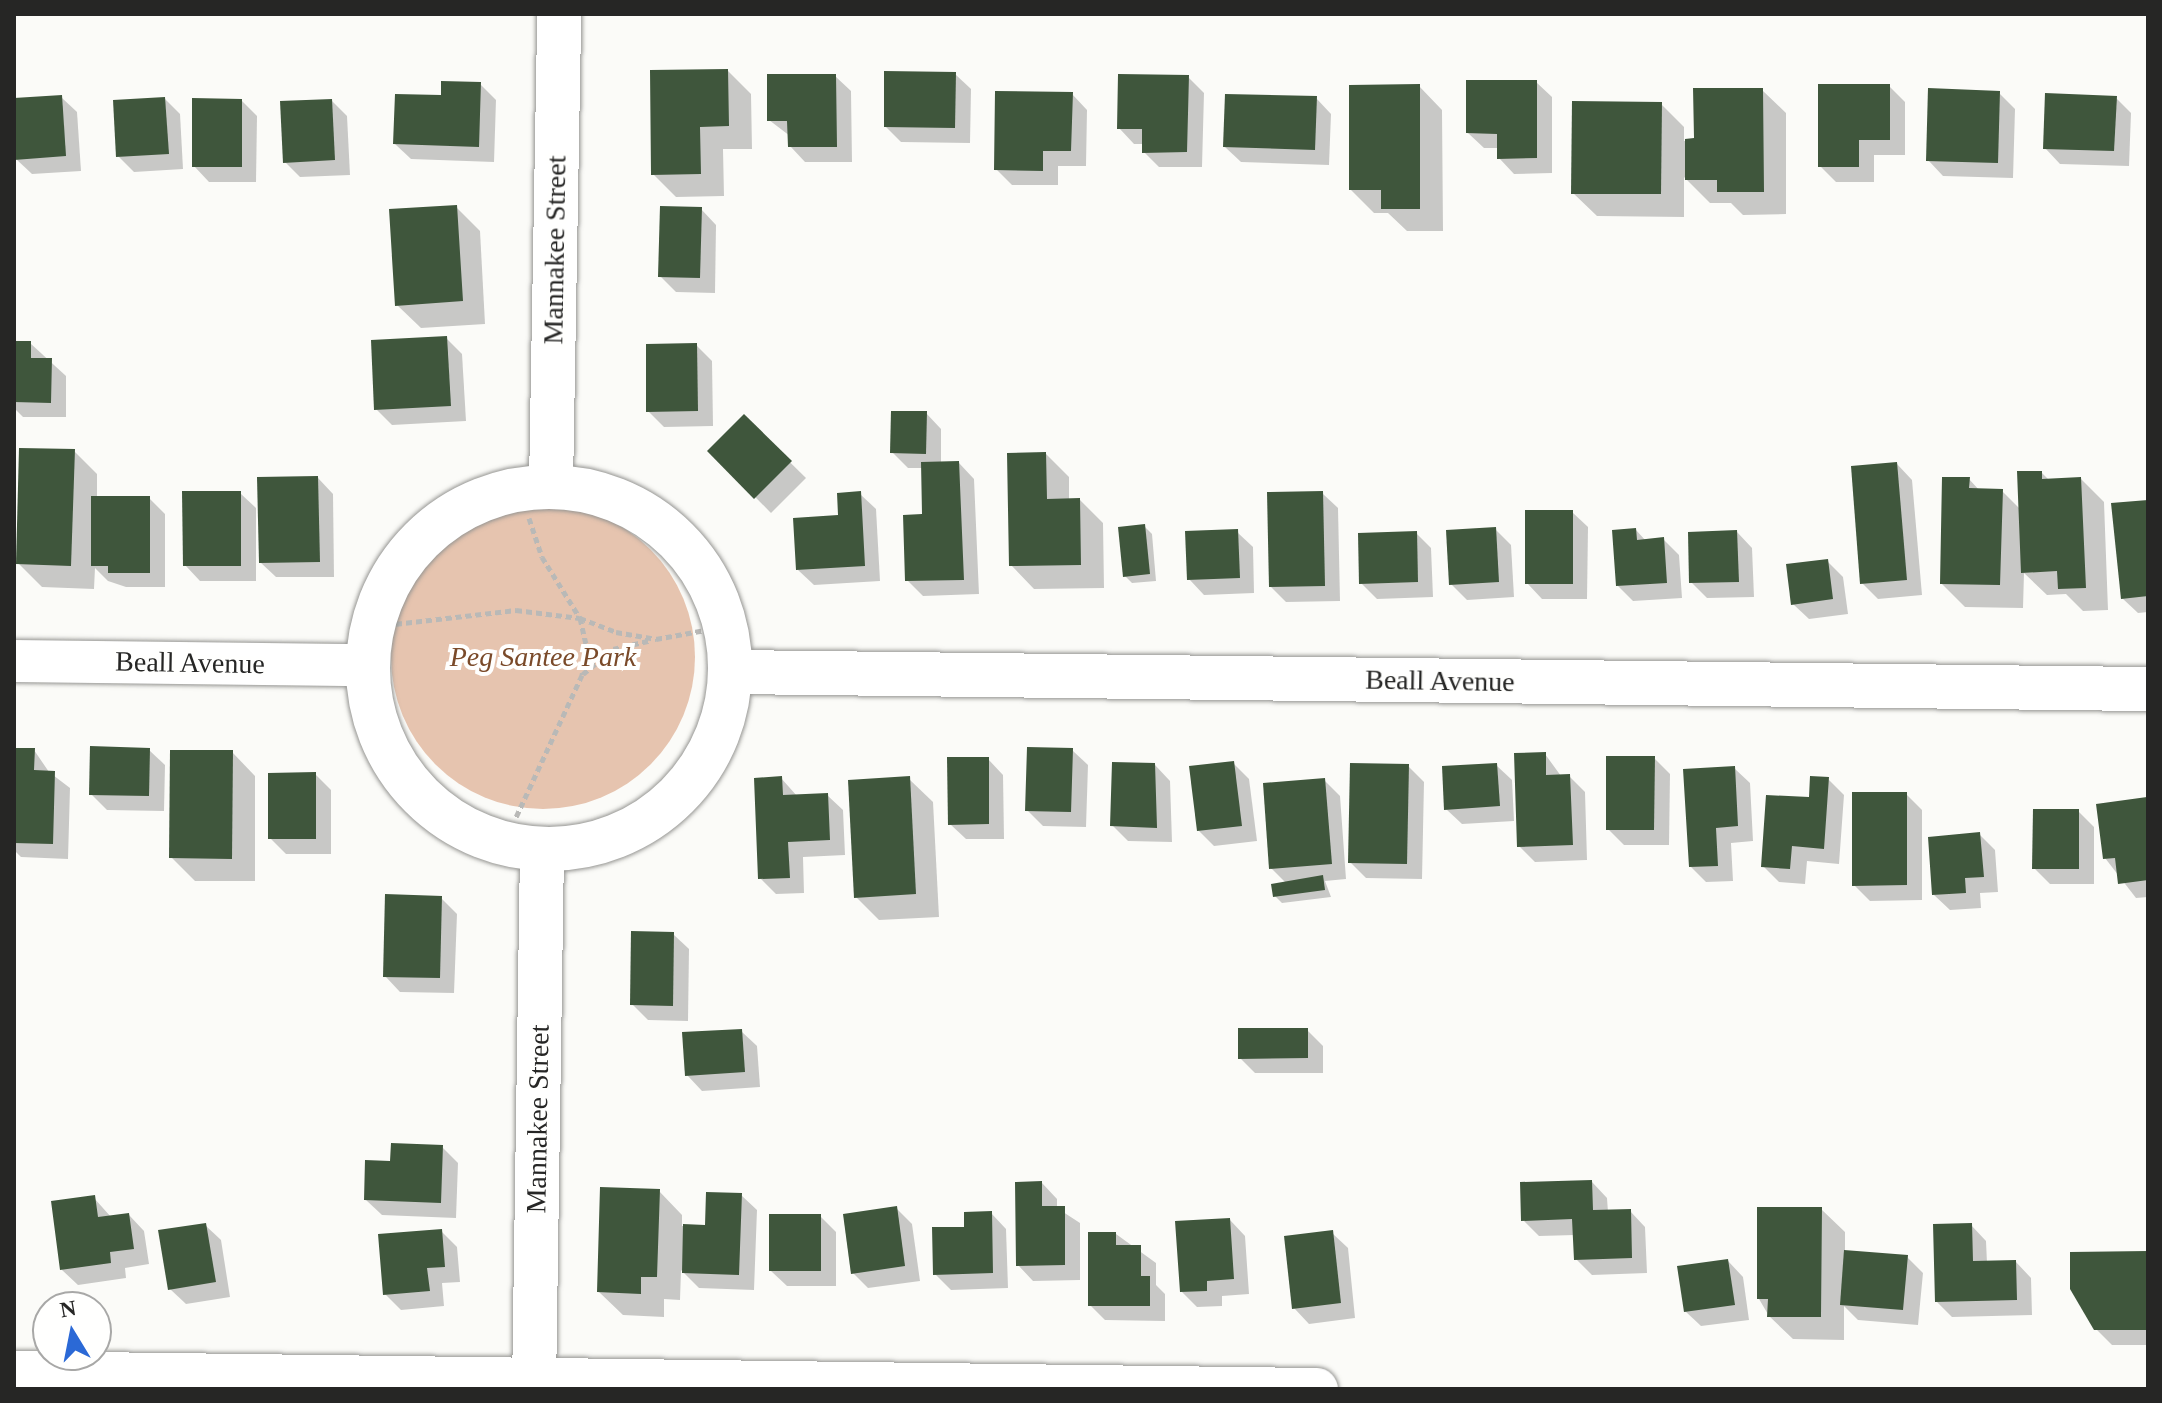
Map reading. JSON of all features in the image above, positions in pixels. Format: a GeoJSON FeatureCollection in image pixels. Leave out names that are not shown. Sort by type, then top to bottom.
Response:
{"type":"FeatureCollection","features":[{"type":"Feature","properties":{"kind":"street","name":"Mannakee Street"},"geometry":{"type":"LineString","coordinates":[[537,494],[559,14]]}},
{"type":"Feature","properties":{"kind":"street"},"geometry":{"type":"LineString","coordinates":[[494,494],[537,494],[608,495],[659,522],[689,553],[724,615],[732,672],[721,729],[683,789],[652,818],[599,842],[528,836],[487,839],[438,812],[408,782],[374,721],[366,665],[376,610],[402,559],[443,519],[494,494]]}},
{"type":"Feature","properties":{"kind":"street","name":"Beall Avenue"},"geometry":{"type":"LineString","coordinates":[[14,661],[366,665]]}},
{"type":"Feature","properties":{"kind":"street","name":"Beall Avenue"},"geometry":{"type":"LineString","coordinates":[[732,672],[2148,689]]}},
{"type":"Feature","properties":{"kind":"street","name":"Mannakee Street"},"geometry":{"type":"LineString","coordinates":[[528,836],[534,1383]]}},
{"type":"Feature","properties":{"kind":"street"},"geometry":{"type":"LineString","coordinates":[[14,1372],[534,1383],[1317,1389]]}},
{"type":"Feature","properties":{"kind":"path"},"geometry":{"type":"LineString","coordinates":[[528,836],[582,675],[586,643],[580,618],[542,557],[537,494]]}},
{"type":"Feature","properties":{"kind":"path"},"geometry":{"type":"LineString","coordinates":[[386,625],[516,610],[580,618],[616,632],[656,639]]}},
{"type":"Feature","properties":{"kind":"path"},"geometry":{"type":"LineString","coordinates":[[582,675],[613,649],[705,630]]}},
{"type":"Feature","properties":{"kind":"green space","name":"Peg Santee Park"},"geometry":{"type":"Polygon","coordinates":[[[543,505],[573,508],[601,517],[627,531],[650,550],[669,573],[683,599],[692,627],[695,657],[692,687],[683,715],[669,741],[650,764],[627,783],[601,797],[573,806],[543,809],[513,806],[485,797],[459,783],[436,764],[417,741],[403,715],[394,687],[391,657],[394,627],[403,599],[417,573],[436,550],[459,531],[485,517],[513,508],[543,505]]]}},
{"type":"Feature","properties":{"kind":"building"},"geometry":{"type":"Polygon","coordinates":[[[728,69],[729,126],[700,127],[701,174],[651,175],[650,70],[728,69]]]}},
{"type":"Feature","properties":{"kind":"building"},"geometry":{"type":"Polygon","coordinates":[[[884,71],[956,72],[955,128],[884,127],[884,71]]]}},
{"type":"Feature","properties":{"kind":"building"},"geometry":{"type":"Polygon","coordinates":[[[767,74],[836,74],[837,147],[788,147],[787,121],[767,121],[767,74]]]}},
{"type":"Feature","properties":{"kind":"building"},"geometry":{"type":"Polygon","coordinates":[[[1118,74],[1189,75],[1187,152],[1142,153],[1142,129],[1117,129],[1118,74]]]}},
{"type":"Feature","properties":{"kind":"building"},"geometry":{"type":"Polygon","coordinates":[[[1466,80],[1537,80],[1537,158],[1497,159],[1497,134],[1466,133],[1466,80]]]}},
{"type":"Feature","properties":{"kind":"building"},"geometry":{"type":"Polygon","coordinates":[[[441,81],[481,82],[479,147],[393,144],[395,94],[441,95],[441,81]]]}},
{"type":"Feature","properties":{"kind":"building"},"geometry":{"type":"Polygon","coordinates":[[[1420,84],[1420,209],[1381,209],[1381,190],[1349,190],[1349,85],[1420,84]]]}},
{"type":"Feature","properties":{"kind":"building"},"geometry":{"type":"Polygon","coordinates":[[[1818,84],[1890,84],[1890,140],[1859,140],[1859,167],[1818,167],[1818,84]]]}},
{"type":"Feature","properties":{"kind":"building"},"geometry":{"type":"Polygon","coordinates":[[[1693,88],[1763,88],[1764,192],[1717,192],[1717,180],[1685,180],[1685,139],[1694,138],[1693,88]]]}},
{"type":"Feature","properties":{"kind":"building"},"geometry":{"type":"Polygon","coordinates":[[[1928,88],[2000,91],[1998,163],[1926,161],[1928,88]]]}},
{"type":"Feature","properties":{"kind":"building"},"geometry":{"type":"Polygon","coordinates":[[[995,91],[1073,92],[1071,151],[1043,151],[1043,171],[994,170],[995,91]]]}},
{"type":"Feature","properties":{"kind":"building"},"geometry":{"type":"Polygon","coordinates":[[[2045,93],[2117,96],[2114,151],[2043,149],[2045,93]]]}},
{"type":"Feature","properties":{"kind":"building"},"geometry":{"type":"Polygon","coordinates":[[[1225,94],[1317,96],[1315,150],[1223,147],[1225,94]]]}},
{"type":"Feature","properties":{"kind":"building"},"geometry":{"type":"Polygon","coordinates":[[[62,95],[66,156],[14,160],[14,98],[62,95]]]}},
{"type":"Feature","properties":{"kind":"building"},"geometry":{"type":"Polygon","coordinates":[[[165,97],[169,154],[116,157],[113,100],[165,97]]]}},
{"type":"Feature","properties":{"kind":"building"},"geometry":{"type":"Polygon","coordinates":[[[192,98],[242,99],[242,167],[192,167],[192,98]]]}},
{"type":"Feature","properties":{"kind":"building"},"geometry":{"type":"Polygon","coordinates":[[[332,99],[335,160],[283,163],[280,101],[332,99]]]}},
{"type":"Feature","properties":{"kind":"building"},"geometry":{"type":"Polygon","coordinates":[[[1572,101],[1662,102],[1661,194],[1571,194],[1572,101]]]}},
{"type":"Feature","properties":{"kind":"building"},"geometry":{"type":"Polygon","coordinates":[[[457,205],[463,301],[395,306],[389,209],[457,205]]]}},
{"type":"Feature","properties":{"kind":"building"},"geometry":{"type":"Polygon","coordinates":[[[660,206],[702,207],[700,278],[658,277],[660,206]]]}},
{"type":"Feature","properties":{"kind":"building"},"geometry":{"type":"Polygon","coordinates":[[[447,336],[451,406],[374,410],[371,340],[447,336]]]}},
{"type":"Feature","properties":{"kind":"building"},"geometry":{"type":"Polygon","coordinates":[[[14,341],[31,341],[31,358],[52,358],[51,403],[14,402],[14,341]]]}},
{"type":"Feature","properties":{"kind":"building"},"geometry":{"type":"Polygon","coordinates":[[[697,343],[698,411],[646,412],[646,344],[697,343]]]}},
{"type":"Feature","properties":{"kind":"building"},"geometry":{"type":"Polygon","coordinates":[[[891,411],[927,411],[926,454],[890,453],[891,411]]]}},
{"type":"Feature","properties":{"kind":"building"},"geometry":{"type":"Polygon","coordinates":[[[744,414],[792,461],[754,499],[707,451],[744,414]]]}},
{"type":"Feature","properties":{"kind":"building"},"geometry":{"type":"Polygon","coordinates":[[[19,448],[75,449],[71,566],[16,564],[19,448]]]}},
{"type":"Feature","properties":{"kind":"building"},"geometry":{"type":"Polygon","coordinates":[[[1046,452],[1047,499],[1080,498],[1081,565],[1009,566],[1007,453],[1046,452]]]}},
{"type":"Feature","properties":{"kind":"building"},"geometry":{"type":"Polygon","coordinates":[[[959,461],[964,580],[905,581],[903,515],[922,514],[921,462],[959,461]]]}},
{"type":"Feature","properties":{"kind":"building"},"geometry":{"type":"Polygon","coordinates":[[[1897,462],[1907,580],[1860,584],[1851,466],[1897,462]]]}},
{"type":"Feature","properties":{"kind":"building"},"geometry":{"type":"Polygon","coordinates":[[[2017,471],[2042,471],[2042,479],[2081,477],[2086,588],[2058,589],[2057,571],[2021,573],[2017,471]]]}},
{"type":"Feature","properties":{"kind":"building"},"geometry":{"type":"Polygon","coordinates":[[[318,476],[320,562],[259,563],[257,477],[318,476]]]}},
{"type":"Feature","properties":{"kind":"building"},"geometry":{"type":"Polygon","coordinates":[[[1942,477],[1970,477],[1969,488],[2003,489],[2000,585],[1940,584],[1942,477]]]}},
{"type":"Feature","properties":{"kind":"building"},"geometry":{"type":"Polygon","coordinates":[[[182,491],[241,491],[241,566],[183,566],[182,491]]]}},
{"type":"Feature","properties":{"kind":"building"},"geometry":{"type":"Polygon","coordinates":[[[861,491],[865,566],[796,570],[793,518],[838,515],[837,493],[861,491]]]}},
{"type":"Feature","properties":{"kind":"building"},"geometry":{"type":"Polygon","coordinates":[[[1323,491],[1325,586],[1269,587],[1267,492],[1323,491]]]}},
{"type":"Feature","properties":{"kind":"building"},"geometry":{"type":"Polygon","coordinates":[[[91,496],[150,496],[150,573],[108,573],[108,566],[91,566],[91,496]]]}},
{"type":"Feature","properties":{"kind":"building"},"geometry":{"type":"Polygon","coordinates":[[[2148,500],[2148,596],[2121,599],[2111,503],[2148,500]]]}},
{"type":"Feature","properties":{"kind":"building"},"geometry":{"type":"Polygon","coordinates":[[[1525,510],[1573,510],[1573,584],[1525,584],[1525,510]]]}},
{"type":"Feature","properties":{"kind":"building"},"geometry":{"type":"Polygon","coordinates":[[[1145,524],[1150,574],[1123,577],[1118,527],[1145,524]]]}},
{"type":"Feature","properties":{"kind":"building"},"geometry":{"type":"Polygon","coordinates":[[[1496,527],[1499,582],[1449,585],[1446,530],[1496,527]]]}},
{"type":"Feature","properties":{"kind":"building"},"geometry":{"type":"Polygon","coordinates":[[[1636,528],[1637,540],[1664,537],[1667,583],[1616,586],[1612,530],[1636,528]]]}},
{"type":"Feature","properties":{"kind":"building"},"geometry":{"type":"Polygon","coordinates":[[[1238,529],[1240,578],[1187,580],[1185,531],[1238,529]]]}},
{"type":"Feature","properties":{"kind":"building"},"geometry":{"type":"Polygon","coordinates":[[[1737,530],[1739,582],[1689,583],[1688,532],[1737,530]]]}},
{"type":"Feature","properties":{"kind":"building"},"geometry":{"type":"Polygon","coordinates":[[[1417,531],[1418,582],[1359,584],[1358,533],[1417,531]]]}},
{"type":"Feature","properties":{"kind":"building"},"geometry":{"type":"Polygon","coordinates":[[[1828,559],[1833,599],[1791,605],[1786,564],[1828,559]]]}},
{"type":"Feature","properties":{"kind":"building"},"geometry":{"type":"Polygon","coordinates":[[[90,746],[150,748],[149,796],[89,795],[90,746]]]}},
{"type":"Feature","properties":{"kind":"building"},"geometry":{"type":"Polygon","coordinates":[[[1027,747],[1073,748],[1071,812],[1025,811],[1027,747]]]}},
{"type":"Feature","properties":{"kind":"building"},"geometry":{"type":"Polygon","coordinates":[[[14,748],[35,748],[34,770],[55,771],[53,844],[14,843],[14,748]]]}},
{"type":"Feature","properties":{"kind":"building"},"geometry":{"type":"Polygon","coordinates":[[[170,750],[233,750],[232,859],[169,858],[170,750]]]}},
{"type":"Feature","properties":{"kind":"building"},"geometry":{"type":"Polygon","coordinates":[[[1546,752],[1546,775],[1570,774],[1573,845],[1517,847],[1514,753],[1546,752]]]}},
{"type":"Feature","properties":{"kind":"building"},"geometry":{"type":"Polygon","coordinates":[[[1606,756],[1655,756],[1654,830],[1606,830],[1606,756]]]}},
{"type":"Feature","properties":{"kind":"building"},"geometry":{"type":"Polygon","coordinates":[[[947,757],[989,757],[989,824],[948,825],[947,757]]]}},
{"type":"Feature","properties":{"kind":"building"},"geometry":{"type":"Polygon","coordinates":[[[1234,761],[1242,826],[1197,831],[1189,766],[1234,761]]]}},
{"type":"Feature","properties":{"kind":"building"},"geometry":{"type":"Polygon","coordinates":[[[1112,762],[1155,763],[1157,828],[1110,826],[1112,762]]]}},
{"type":"Feature","properties":{"kind":"building"},"geometry":{"type":"Polygon","coordinates":[[[1350,763],[1409,764],[1407,864],[1348,863],[1350,763]]]}},
{"type":"Feature","properties":{"kind":"building"},"geometry":{"type":"Polygon","coordinates":[[[1497,763],[1500,806],[1444,810],[1442,766],[1497,763]]]}},
{"type":"Feature","properties":{"kind":"building"},"geometry":{"type":"Polygon","coordinates":[[[1735,766],[1738,826],[1716,828],[1718,866],[1689,867],[1683,769],[1735,766]]]}},
{"type":"Feature","properties":{"kind":"building"},"geometry":{"type":"Polygon","coordinates":[[[316,772],[316,839],[268,839],[268,773],[316,772]]]}},
{"type":"Feature","properties":{"kind":"building"},"geometry":{"type":"Polygon","coordinates":[[[782,776],[783,795],[828,793],[830,840],[788,842],[790,878],[758,879],[754,778],[782,776]]]}},
{"type":"Feature","properties":{"kind":"building"},"geometry":{"type":"Polygon","coordinates":[[[910,776],[916,894],[854,898],[848,780],[910,776]]]}},
{"type":"Feature","properties":{"kind":"building"},"geometry":{"type":"Polygon","coordinates":[[[1810,776],[1829,777],[1824,849],[1792,846],[1790,869],[1761,867],[1766,795],[1809,797],[1810,776]]]}},
{"type":"Feature","properties":{"kind":"building"},"geometry":{"type":"Polygon","coordinates":[[[1325,778],[1332,864],[1269,869],[1263,783],[1325,778]]]}},
{"type":"Feature","properties":{"kind":"building"},"geometry":{"type":"Polygon","coordinates":[[[1852,792],[1907,792],[1907,885],[1852,886],[1852,792]]]}},
{"type":"Feature","properties":{"kind":"building"},"geometry":{"type":"Polygon","coordinates":[[[2147,797],[2148,880],[2118,884],[2115,858],[2103,859],[2096,804],[2147,797]]]}},
{"type":"Feature","properties":{"kind":"building"},"geometry":{"type":"Polygon","coordinates":[[[2033,809],[2079,809],[2079,869],[2032,869],[2033,809]]]}},
{"type":"Feature","properties":{"kind":"building"},"geometry":{"type":"Polygon","coordinates":[[[1980,832],[1984,877],[1965,878],[1966,893],[1932,895],[1928,837],[1980,832]]]}},
{"type":"Feature","properties":{"kind":"building"},"geometry":{"type":"Polygon","coordinates":[[[1323,875],[1325,890],[1273,897],[1271,884],[1323,875]]]}},
{"type":"Feature","properties":{"kind":"building"},"geometry":{"type":"Polygon","coordinates":[[[385,894],[442,896],[440,978],[383,977],[385,894]]]}},
{"type":"Feature","properties":{"kind":"building"},"geometry":{"type":"Polygon","coordinates":[[[631,931],[674,932],[673,1006],[630,1005],[631,931]]]}},
{"type":"Feature","properties":{"kind":"building"},"geometry":{"type":"Polygon","coordinates":[[[1238,1028],[1308,1028],[1308,1058],[1238,1059],[1238,1028]]]}},
{"type":"Feature","properties":{"kind":"building"},"geometry":{"type":"Polygon","coordinates":[[[742,1029],[745,1072],[685,1076],[682,1032],[742,1029]]]}},
{"type":"Feature","properties":{"kind":"building"},"geometry":{"type":"Polygon","coordinates":[[[391,1143],[443,1145],[441,1203],[364,1200],[365,1160],[390,1161],[391,1143]]]}},
{"type":"Feature","properties":{"kind":"building"},"geometry":{"type":"Polygon","coordinates":[[[1592,1180],[1593,1210],[1631,1209],[1632,1258],[1574,1260],[1572,1219],[1521,1221],[1520,1182],[1592,1180]]]}},
{"type":"Feature","properties":{"kind":"building"},"geometry":{"type":"Polygon","coordinates":[[[1042,1181],[1042,1206],[1065,1206],[1065,1265],[1016,1266],[1015,1182],[1042,1181]]]}},
{"type":"Feature","properties":{"kind":"building"},"geometry":{"type":"Polygon","coordinates":[[[600,1187],[660,1189],[657,1277],[641,1277],[641,1294],[597,1292],[600,1187]]]}},
{"type":"Feature","properties":{"kind":"building"},"geometry":{"type":"Polygon","coordinates":[[[706,1192],[742,1193],[739,1275],[682,1273],[683,1224],[705,1225],[706,1192]]]}},
{"type":"Feature","properties":{"kind":"building"},"geometry":{"type":"Polygon","coordinates":[[[95,1195],[98,1217],[129,1213],[134,1249],[110,1252],[111,1263],[60,1270],[51,1201],[95,1195]]]}},
{"type":"Feature","properties":{"kind":"building"},"geometry":{"type":"Polygon","coordinates":[[[897,1206],[905,1266],[851,1274],[843,1214],[897,1206]]]}},
{"type":"Feature","properties":{"kind":"building"},"geometry":{"type":"Polygon","coordinates":[[[1757,1207],[1822,1207],[1821,1317],[1767,1317],[1768,1299],[1757,1299],[1757,1207]]]}},
{"type":"Feature","properties":{"kind":"building"},"geometry":{"type":"Polygon","coordinates":[[[992,1211],[993,1273],[933,1275],[932,1227],[964,1227],[964,1212],[992,1211]]]}},
{"type":"Feature","properties":{"kind":"building"},"geometry":{"type":"Polygon","coordinates":[[[769,1214],[821,1214],[821,1271],[769,1271],[769,1214]]]}},
{"type":"Feature","properties":{"kind":"building"},"geometry":{"type":"Polygon","coordinates":[[[1230,1218],[1234,1279],[1207,1281],[1207,1291],[1180,1292],[1175,1221],[1230,1218]]]}},
{"type":"Feature","properties":{"kind":"building"},"geometry":{"type":"Polygon","coordinates":[[[206,1223],[216,1282],[168,1290],[158,1230],[206,1223]]]}},
{"type":"Feature","properties":{"kind":"building"},"geometry":{"type":"Polygon","coordinates":[[[1972,1223],[1973,1261],[2016,1260],[2017,1300],[1935,1302],[1933,1224],[1972,1223]]]}},
{"type":"Feature","properties":{"kind":"building"},"geometry":{"type":"Polygon","coordinates":[[[442,1229],[445,1267],[427,1268],[430,1291],[383,1295],[378,1234],[442,1229]]]}},
{"type":"Feature","properties":{"kind":"building"},"geometry":{"type":"Polygon","coordinates":[[[1333,1230],[1341,1303],[1292,1309],[1284,1236],[1333,1230]]]}},
{"type":"Feature","properties":{"kind":"building"},"geometry":{"type":"Polygon","coordinates":[[[1088,1232],[1116,1232],[1116,1245],[1141,1245],[1141,1276],[1150,1276],[1150,1306],[1088,1306],[1088,1232]]]}},
{"type":"Feature","properties":{"kind":"building"},"geometry":{"type":"Polygon","coordinates":[[[1844,1250],[1908,1255],[1903,1310],[1840,1305],[1844,1250]]]}},
{"type":"Feature","properties":{"kind":"building"},"geometry":{"type":"Polygon","coordinates":[[[2148,1251],[2148,1330],[2094,1330],[2070,1289],[2070,1252],[2148,1251]]]}},
{"type":"Feature","properties":{"kind":"building"},"geometry":{"type":"Polygon","coordinates":[[[1728,1259],[1735,1305],[1684,1312],[1677,1266],[1728,1259]]]}}]}
